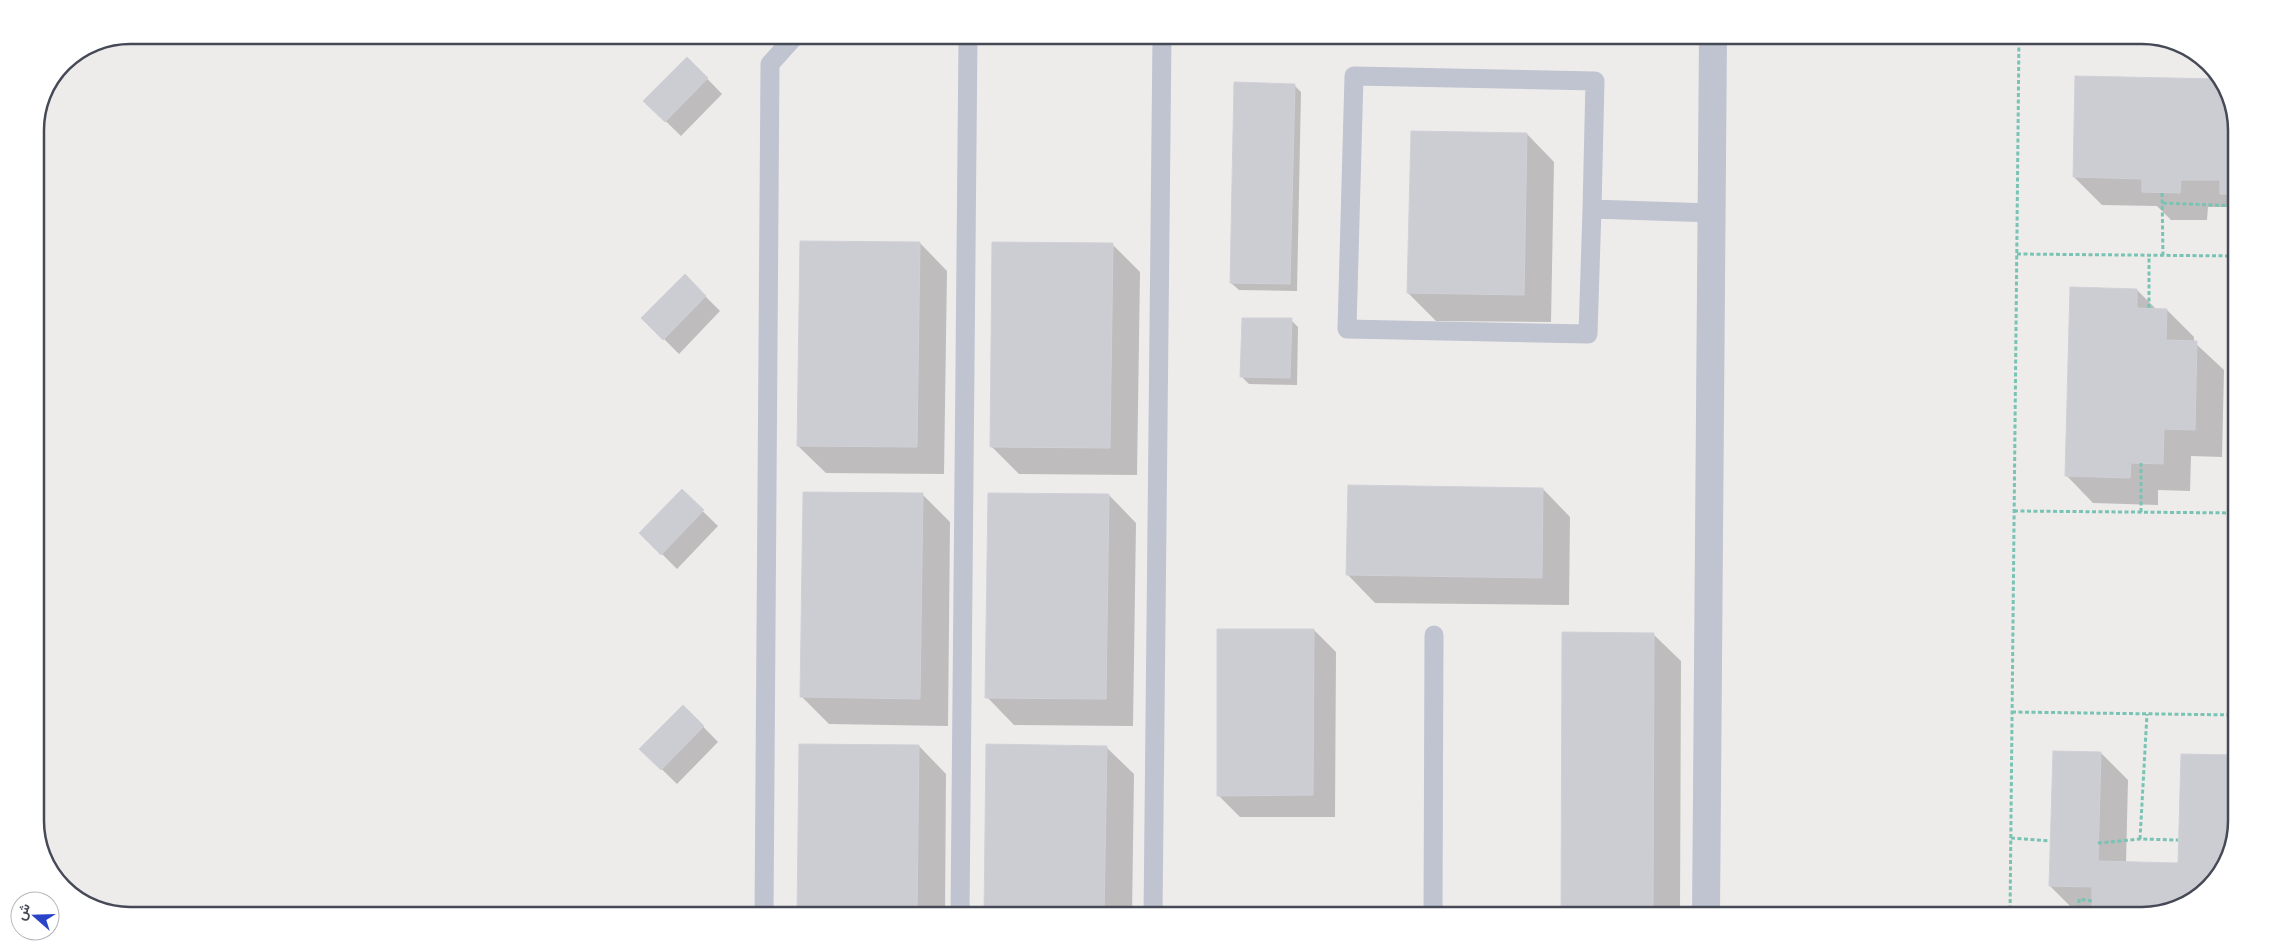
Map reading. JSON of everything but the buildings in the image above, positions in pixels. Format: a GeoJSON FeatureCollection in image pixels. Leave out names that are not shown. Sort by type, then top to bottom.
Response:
{"type":"FeatureCollection","features":[{"type":"Feature","properties":{"kind":"street"},"geometry":{"type":"LineString","coordinates":[[1706,907],[1713,44]]}},
{"type":"Feature","properties":{"kind":"lane"},"geometry":{"type":"LineString","coordinates":[[764,907],[770,64],[788,44]]}},
{"type":"Feature","properties":{"kind":"lane"},"geometry":{"type":"LineString","coordinates":[[960,907],[968,44]]}},
{"type":"Feature","properties":{"kind":"lane"},"geometry":{"type":"LineString","coordinates":[[1153,907],[1162,44]]}},
{"type":"Feature","properties":{"kind":"lane"},"geometry":{"type":"LineString","coordinates":[[1354,76],[1595,81],[1592,209],[1588,334],[1347,329],[1354,76]]}},
{"type":"Feature","properties":{"kind":"lane"},"geometry":{"type":"LineString","coordinates":[[1592,209],[1712,213]]}},
{"type":"Feature","properties":{"kind":"lane"},"geometry":{"type":"LineString","coordinates":[[1433,907],[1434,635]]}},
{"type":"Feature","properties":{"kind":"path"},"geometry":{"type":"LineString","coordinates":[[2010,907],[2019,44]]}},
{"type":"Feature","properties":{"kind":"path"},"geometry":{"type":"LineString","coordinates":[[2162,193],[2163,255]]}},
{"type":"Feature","properties":{"kind":"path"},"geometry":{"type":"LineString","coordinates":[[2163,203],[2228,206]]}},
{"type":"Feature","properties":{"kind":"path"},"geometry":{"type":"LineString","coordinates":[[2017,254],[2228,256]]}},
{"type":"Feature","properties":{"kind":"path"},"geometry":{"type":"LineString","coordinates":[[2148,308],[2149,255]]}},
{"type":"Feature","properties":{"kind":"path"},"geometry":{"type":"LineString","coordinates":[[2141,463],[2141,512]]}},
{"type":"Feature","properties":{"kind":"path"},"geometry":{"type":"LineString","coordinates":[[2014,511],[2228,513]]}},
{"type":"Feature","properties":{"kind":"path"},"geometry":{"type":"LineString","coordinates":[[2012,712],[2228,715]]}},
{"type":"Feature","properties":{"kind":"path"},"geometry":{"type":"LineString","coordinates":[[2140,840],[2147,714]]}},
{"type":"Feature","properties":{"kind":"path"},"geometry":{"type":"LineString","coordinates":[[2011,838],[2050,841]]}},
{"type":"Feature","properties":{"kind":"path"},"geometry":{"type":"LineString","coordinates":[[2098,843],[2178,840]]}},
{"type":"Feature","properties":{"kind":"path"},"geometry":{"type":"LineString","coordinates":[[2079,907],[2079,899],[2092,901]]}}]}
